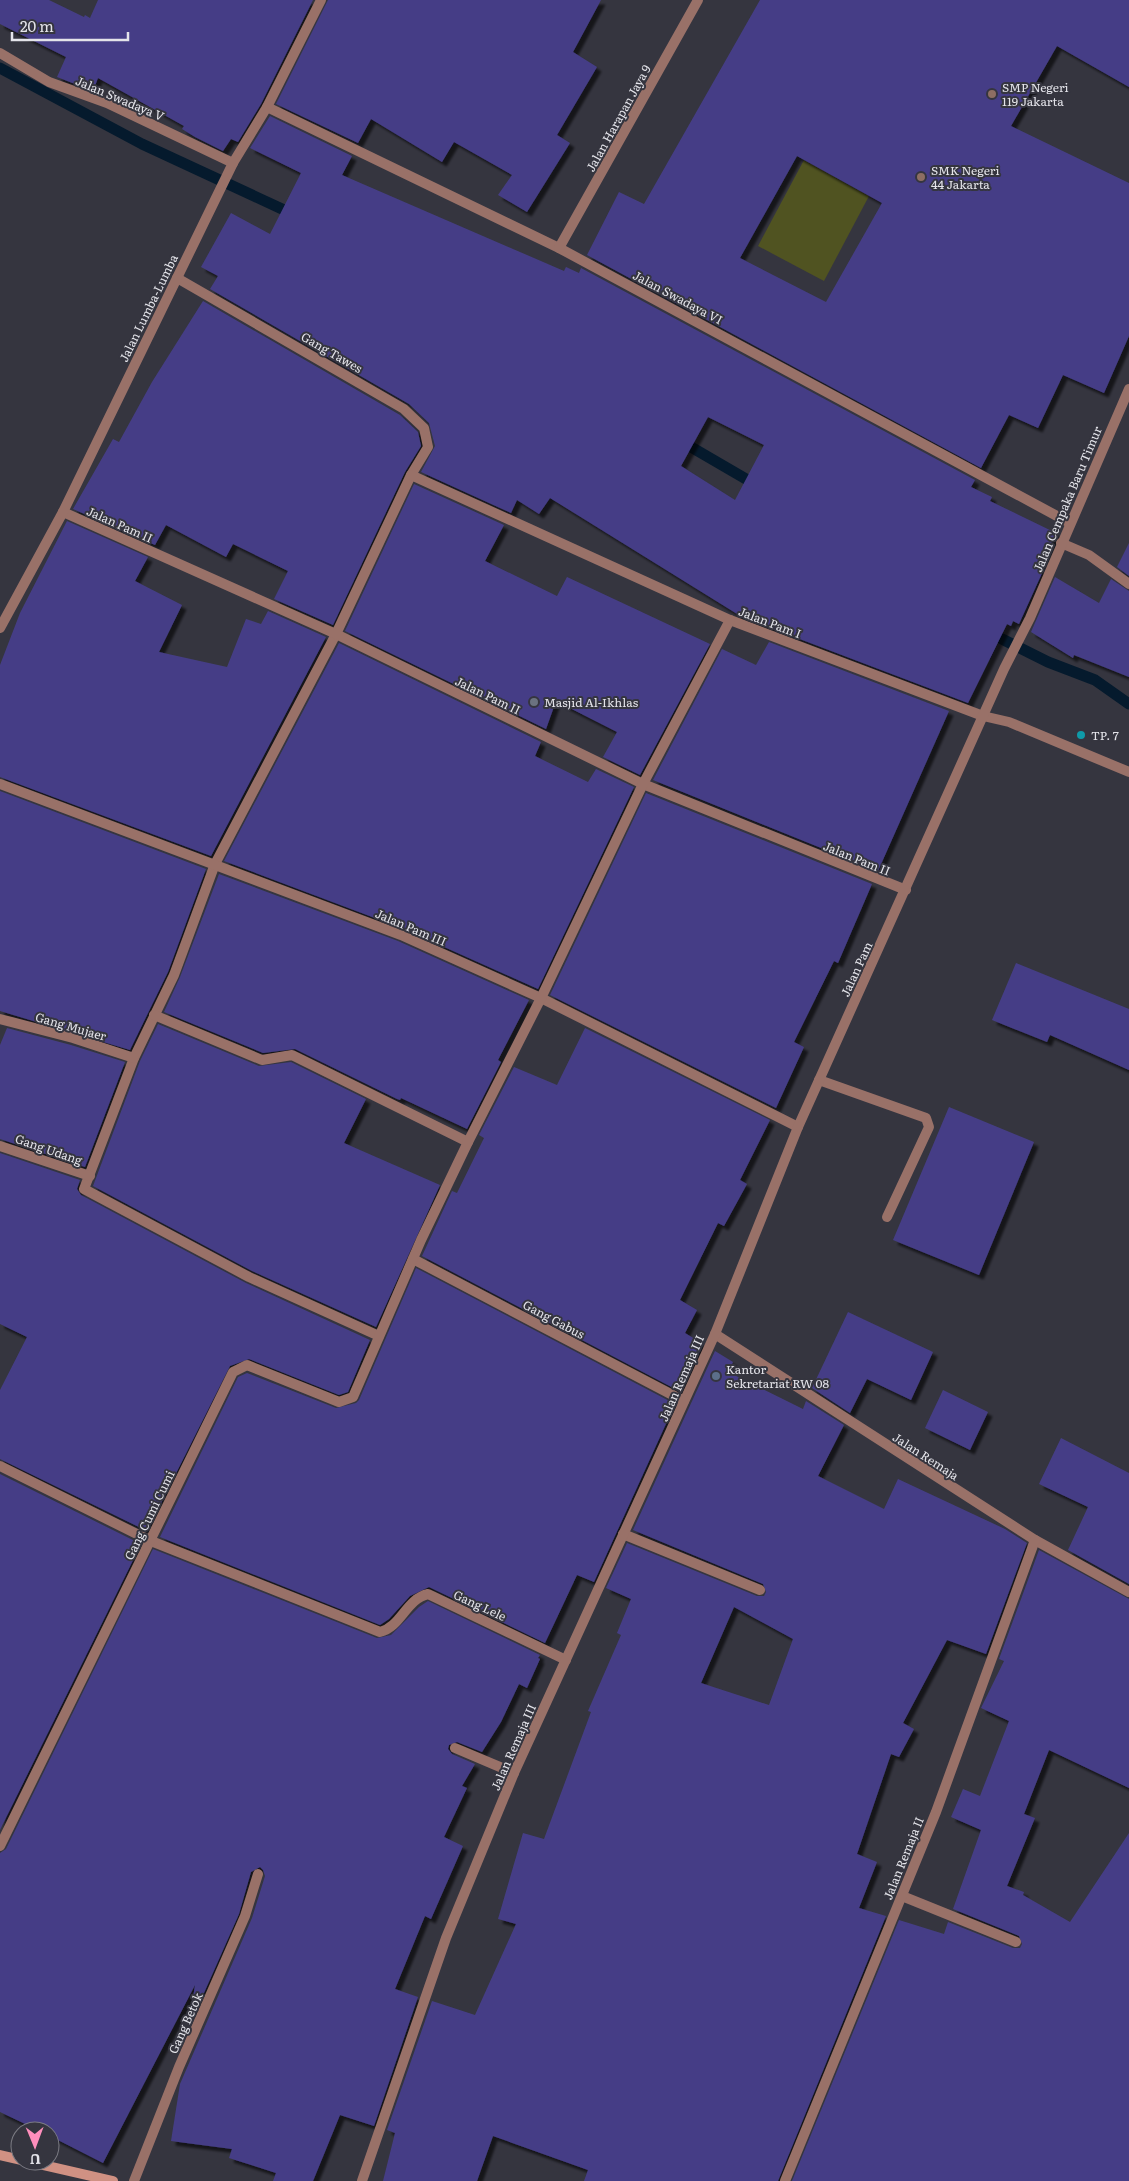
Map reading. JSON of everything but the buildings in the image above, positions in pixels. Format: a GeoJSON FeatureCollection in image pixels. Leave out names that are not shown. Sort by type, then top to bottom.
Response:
{"type":"FeatureCollection","features":[{"type":"Feature","properties":{"kind":"street","name":"Jalan Lumba-Lumba"},"geometry":{"type":"LineString","coordinates":[[0,628],[62,512],[232,164],[267,107],[322,0]]}},
{"type":"Feature","properties":{"kind":"street","name":"Jalan Harapan Jaya 9"},"geometry":{"type":"LineString","coordinates":[[560,248],[698,0]]}},
{"type":"Feature","properties":{"kind":"street","name":"Jalan Swadaya V"},"geometry":{"type":"LineString","coordinates":[[0,53],[49,82],[107,103],[232,164]]}},
{"type":"Feature","properties":{"kind":"street","name":"Jalan Swadaya VI"},"geometry":{"type":"LineString","coordinates":[[267,107],[560,248],[1070,523]]}},
{"type":"Feature","properties":{"kind":"street","name":"Gang Tawes"},"geometry":{"type":"LineString","coordinates":[[90,1176],[134,1058],[174,975],[215,864],[336,634],[411,475],[428,447],[424,428],[404,409],[177,278]]}},
{"type":"Feature","properties":{"kind":"street","name":"Jalan Cempaka Baru Timur"},"geometry":{"type":"LineString","coordinates":[[1030,618],[1129,389]]}},
{"type":"Feature","properties":{"kind":"street","name":"Jalan Pam I"},"geometry":{"type":"LineString","coordinates":[[411,475],[730,620],[983,716],[1009,722],[1129,772]]}},
{"type":"Feature","properties":{"kind":"street","name":"Jalan Pam II"},"geometry":{"type":"LineString","coordinates":[[62,512],[336,634],[643,784],[906,890]]}},
{"type":"Feature","properties":{"kind":"street"},"geometry":{"type":"LineString","coordinates":[[1061,544],[1089,555],[1129,584]]}},
{"type":"Feature","properties":{"kind":"street","name":"Jalan Pam"},"geometry":{"type":"LineString","coordinates":[[715,1334],[798,1127],[1004,669],[1030,618]]}},
{"type":"Feature","properties":{"kind":"street","name":"Gang Cumi Cumi"},"geometry":{"type":"LineString","coordinates":[[0,1846],[233,1372],[247,1365],[340,1402],[353,1397],[413,1259],[468,1142],[541,998],[643,784],[730,620]]}},
{"type":"Feature","properties":{"kind":"street","name":"Jalan Pam III"},"geometry":{"type":"LineString","coordinates":[[0,784],[401,935],[541,998],[798,1127]]}},
{"type":"Feature","properties":{"kind":"street"},"geometry":{"type":"LineString","coordinates":[[154,1015],[262,1060],[292,1055],[468,1142]]}},
{"type":"Feature","properties":{"kind":"street","name":"Gang Mujaer"},"geometry":{"type":"LineString","coordinates":[[0,1018],[73,1038],[134,1058]]}},
{"type":"Feature","properties":{"kind":"street"},"geometry":{"type":"LineString","coordinates":[[819,1080],[926,1118],[929,1122],[929,1127],[887,1217]]}},
{"type":"Feature","properties":{"kind":"street","name":"Gang Udang"},"geometry":{"type":"LineString","coordinates":[[0,1146],[90,1176]]}},
{"type":"Feature","properties":{"kind":"street"},"geometry":{"type":"LineString","coordinates":[[90,1176],[84,1187],[86,1192],[249,1277],[379,1336]]}},
{"type":"Feature","properties":{"kind":"street","name":"Gang Gabus"},"geometry":{"type":"LineString","coordinates":[[413,1259],[684,1401]]}},
{"type":"Feature","properties":{"kind":"street","name":"Jalan Remaja III"},"geometry":{"type":"LineString","coordinates":[[362,2181],[446,1938],[514,1773],[715,1334]]}},
{"type":"Feature","properties":{"kind":"street","name":"Jalan Remaja"},"geometry":{"type":"LineString","coordinates":[[715,1334],[1035,1540],[1129,1592]]}},
{"type":"Feature","properties":{"kind":"street"},"geometry":{"type":"LineString","coordinates":[[0,1466],[151,1540]]}},
{"type":"Feature","properties":{"kind":"street"},"geometry":{"type":"LineString","coordinates":[[623,1534],[760,1590]]}},
{"type":"Feature","properties":{"kind":"street","name":"Gang Lele"},"geometry":{"type":"LineString","coordinates":[[151,1540],[380,1632],[391,1626],[416,1599],[428,1594],[566,1660]]}},
{"type":"Feature","properties":{"kind":"street","name":"Jalan Remaja II"},"geometry":{"type":"LineString","coordinates":[[785,2181],[936,1812],[1035,1540]]}},
{"type":"Feature","properties":{"kind":"street"},"geometry":{"type":"LineString","coordinates":[[455,1748],[514,1773]]}},
{"type":"Feature","properties":{"kind":"street","name":"Gang Betok"},"geometry":{"type":"LineString","coordinates":[[134,2181],[179,2067],[245,1916],[258,1874]]}},
{"type":"Feature","properties":{"kind":"street"},"geometry":{"type":"LineString","coordinates":[[902,1896],[1016,1942]]}},
{"type":"Feature","properties":{"kind":"street"},"geometry":{"type":"LineString","coordinates":[[0,2155],[113,2181]]}},
{"type":"Feature","properties":{"kind":"green space"},"geometry":{"type":"Polygon","coordinates":[[[804,160],[869,196],[824,281],[758,246],[804,160]]]}},
{"type":"Feature","properties":{"kind":"waterway"},"geometry":{"type":"LineString","coordinates":[[0,68],[142,144],[295,215]]}},
{"type":"Feature","properties":{"kind":"waterway"},"geometry":{"type":"LineString","coordinates":[[679,440],[758,486]]}},
{"type":"Feature","properties":{"kind":"waterway"},"geometry":{"type":"LineString","coordinates":[[986,631],[1048,662],[1095,680],[1129,704]]}},
{"type":"Feature","properties":{"kind":"place","name":"SMP Negeri 119 Jakarta"},"geometry":{"type":"Point","coordinates":[992,94]}},
{"type":"Feature","properties":{"kind":"place","name":"SMK Negeri 44 Jakarta"},"geometry":{"type":"Point","coordinates":[921,177]}},
{"type":"Feature","properties":{"kind":"place","name":"Masjid Al-Ikhlas"},"geometry":{"type":"Point","coordinates":[534,702]}},
{"type":"Feature","properties":{"kind":"place","name":"TP. 7"},"geometry":{"type":"Point","coordinates":[1081,735]}},
{"type":"Feature","properties":{"kind":"place","name":"Kantor Sekretariat RW 08"},"geometry":{"type":"Point","coordinates":[716,1376]}}]}
